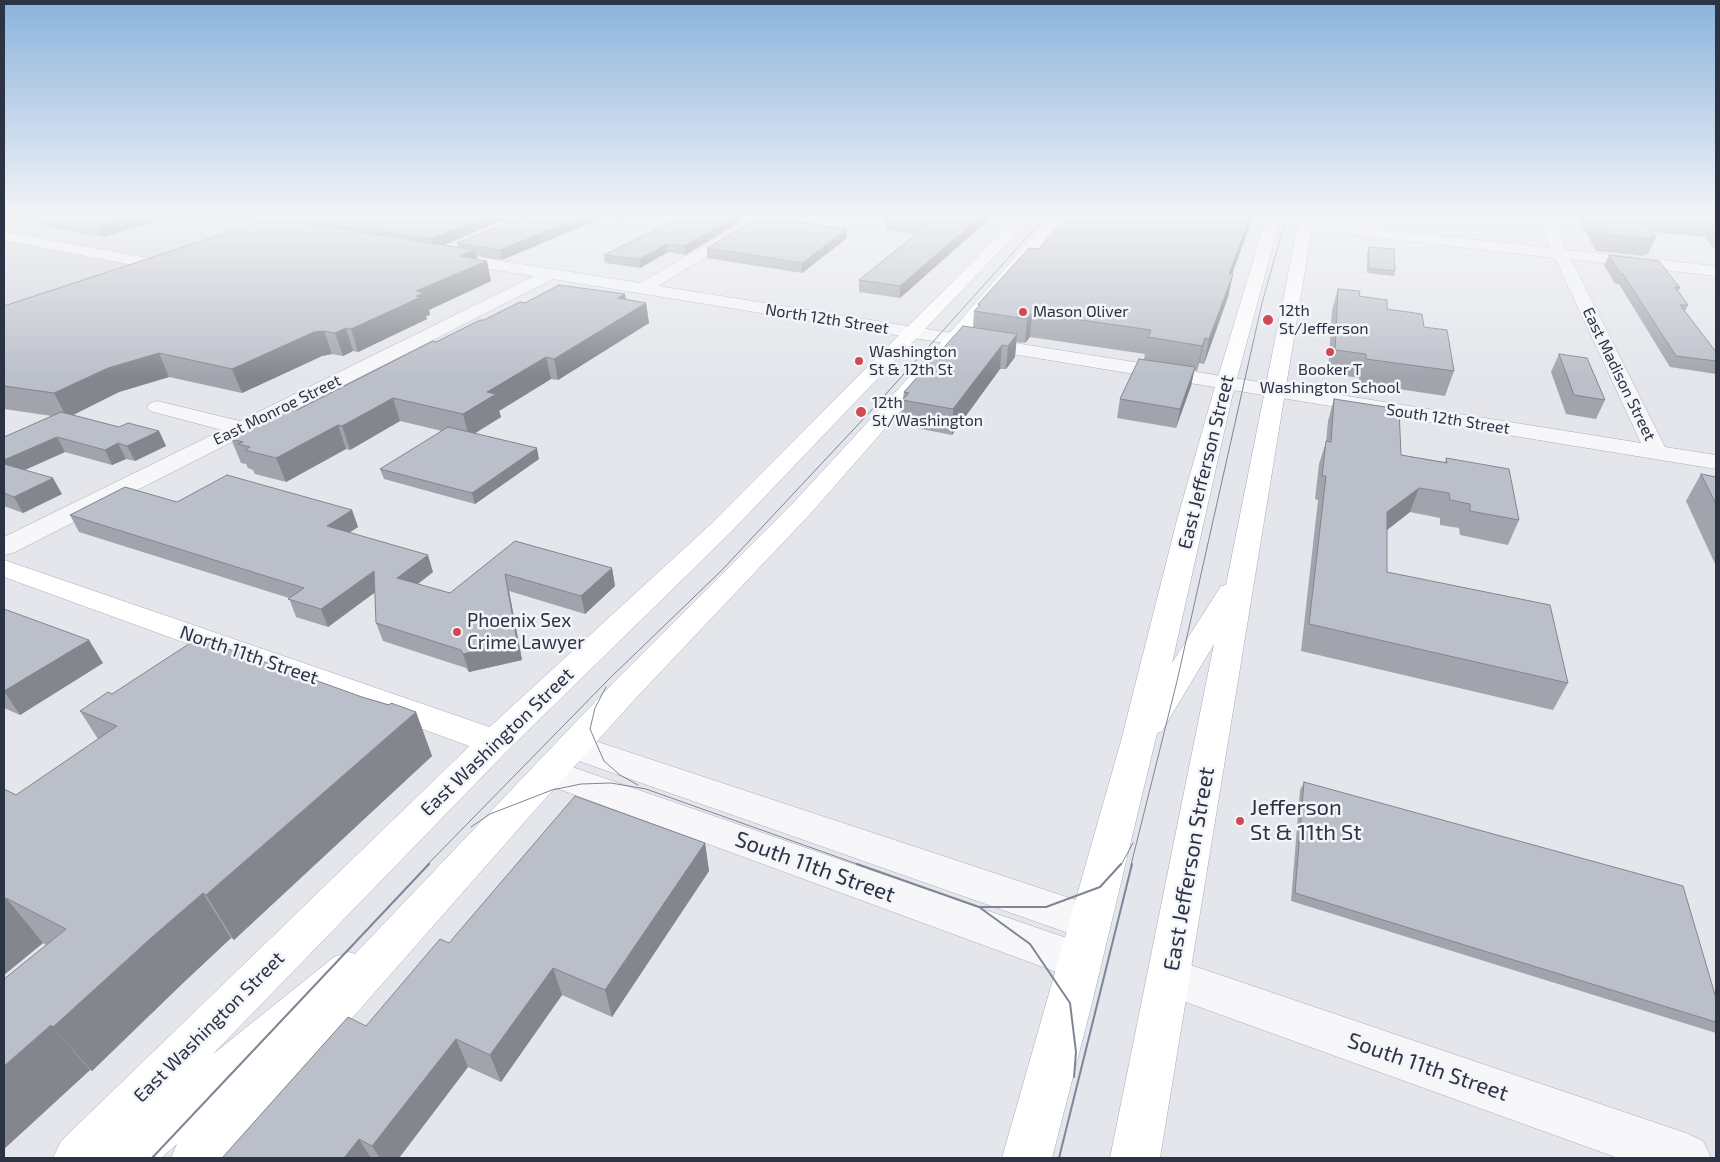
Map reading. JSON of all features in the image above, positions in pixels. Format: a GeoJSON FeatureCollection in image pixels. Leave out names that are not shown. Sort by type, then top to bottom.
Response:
{"type":"FeatureCollection","features":[{"type":"Feature","properties":{"kind":"main road"},"geometry":{"type":"LineString","coordinates":[[131,274],[146,269]]}},
{"type":"Feature","properties":{"kind":"main road","name":"East Washington Street"},"geometry":{"type":"LineString","coordinates":[[78,1158],[495,742],[720,529],[972,269]]}},
{"type":"Feature","properties":{"kind":"main road","name":"East Washington Street"},"geometry":{"type":"LineString","coordinates":[[196,1158],[549,772],[803,507],[954,339],[1012,269]]}},
{"type":"Feature","properties":{"kind":"main road","name":"East Jefferson Street"},"geometry":{"type":"LineString","coordinates":[[1027,1158],[1081,962],[1138,741],[1190,520],[1225,384],[1258,269]]}},
{"type":"Feature","properties":{"kind":"main road","name":"East Jefferson Street"},"geometry":{"type":"LineString","coordinates":[[1135,1158],[1170,976],[1296,269]]}},
{"type":"Feature","properties":{"kind":"main road","name":"North 11th Street"},"geometry":{"type":"LineString","coordinates":[[4,568],[495,742]]}},
{"type":"Feature","properties":{"kind":"main road","name":"East Jefferson Street"},"geometry":{"type":"LineString","coordinates":[[1138,741],[1240,579]]}},
{"type":"Feature","properties":{"kind":"main road","name":"East Washington Street"},"geometry":{"type":"LineString","coordinates":[[123,1158],[270,1034],[418,915]]}},
{"type":"Feature","properties":{"kind":"street","name":"North 12th Street"},"geometry":{"type":"LineString","coordinates":[[521,269],[913,332]]}},
{"type":"Feature","properties":{"kind":"street"},"geometry":{"type":"LineString","coordinates":[[642,289],[675,269]]}},
{"type":"Feature","properties":{"kind":"street","name":"East Madison Street"},"geometry":{"type":"LineString","coordinates":[[1568,269],[1657,453]]}},
{"type":"Feature","properties":{"kind":"street"},"geometry":{"type":"LineString","coordinates":[[1700,269],[1716,271]]}},
{"type":"Feature","properties":{"kind":"street","name":"East Monroe Street"},"geometry":{"type":"LineString","coordinates":[[4,547],[551,274]]}},
{"type":"Feature","properties":{"kind":"street","name":"South 12th Street"},"geometry":{"type":"LineString","coordinates":[[913,332],[1716,462]]}},
{"type":"Feature","properties":{"kind":"street"},"geometry":{"type":"LineString","coordinates":[[157,407],[242,428]]}},
{"type":"Feature","properties":{"kind":"street","name":"South 11th Street"},"geometry":{"type":"LineString","coordinates":[[574,746],[1091,923]]}},
{"type":"Feature","properties":{"kind":"street","name":"South 11th Street"},"geometry":{"type":"LineString","coordinates":[[549,772],[1081,962]]}},
{"type":"Feature","properties":{"kind":"street","name":"South 11th Street"},"geometry":{"type":"LineString","coordinates":[[1170,976],[1686,1158]]}},
{"type":"Feature","properties":{"kind":"shaded area"},"geometry":{"type":"Polygon","coordinates":[[[4,269],[122,269],[4,308],[4,269]]]}},
{"type":"Feature","properties":{"kind":"building"},"geometry":{"type":"Polygon","coordinates":[[[116,269],[468,269],[416,291],[424,293],[416,296],[421,297],[351,329],[346,328],[335,333],[314,332],[232,369],[159,353],[108,368],[54,393],[4,386],[4,306],[116,269]]]}},
{"type":"Feature","properties":{"kind":"building"},"geometry":{"type":"Polygon","coordinates":[[[873,269],[919,269],[900,286],[859,280],[873,269]]]}},
{"type":"Feature","properties":{"kind":"building"},"geometry":{"type":"Polygon","coordinates":[[[1010,269],[1231,269],[1229,274],[1233,274],[1209,339],[1205,338],[1202,346],[1148,337],[1151,330],[1032,313],[1027,319],[974,311],[980,305],[978,304],[1010,269]]]}},
{"type":"Feature","properties":{"kind":"building"},"geometry":{"type":"Polygon","coordinates":[[[1618,269],[1665,269],[1680,288],[1675,287],[1688,305],[1680,305],[1716,352],[1716,361],[1676,356],[1623,274],[1618,269]]]}},
{"type":"Feature","properties":{"kind":"building"},"geometry":{"type":"Polygon","coordinates":[[[559,285],[625,294],[618,298],[646,303],[554,359],[546,357],[487,392],[496,394],[463,414],[393,398],[342,426],[338,425],[276,458],[245,450],[250,447],[238,444],[243,442],[231,439],[291,408],[297,410],[433,341],[436,342],[520,302],[525,303],[559,285]]]}},
{"type":"Feature","properties":{"kind":"building"},"geometry":{"type":"Polygon","coordinates":[[[1338,289],[1360,291],[1359,296],[1387,300],[1387,309],[1422,314],[1424,327],[1447,330],[1454,371],[1366,359],[1366,354],[1335,350],[1338,289]]]}},
{"type":"Feature","properties":{"kind":"building"},"geometry":{"type":"Polygon","coordinates":[[[963,326],[1017,334],[1008,346],[1002,345],[953,409],[902,400],[909,393],[904,392],[963,326]]]}},
{"type":"Feature","properties":{"kind":"building"},"geometry":{"type":"Polygon","coordinates":[[[1559,354],[1587,358],[1605,400],[1574,395],[1559,354]]]}},
{"type":"Feature","properties":{"kind":"building"},"geometry":{"type":"Polygon","coordinates":[[[1139,359],[1195,367],[1180,409],[1120,399],[1139,359]]]}},
{"type":"Feature","properties":{"kind":"building"},"geometry":{"type":"Polygon","coordinates":[[[1334,399],[1399,409],[1401,455],[1447,463],[1446,458],[1509,469],[1519,520],[1470,511],[1470,504],[1450,500],[1449,493],[1419,488],[1387,512],[1387,572],[1550,605],[1568,683],[1309,624],[1326,476],[1322,476],[1326,441],[1331,442],[1334,399]]]}},
{"type":"Feature","properties":{"kind":"building"},"geometry":{"type":"Polygon","coordinates":[[[61,412],[119,427],[128,423],[159,431],[127,446],[118,443],[105,450],[57,437],[4,460],[4,437],[61,412]]]}},
{"type":"Feature","properties":{"kind":"building"},"geometry":{"type":"Polygon","coordinates":[[[448,427],[537,448],[472,493],[380,469],[448,427]]]}},
{"type":"Feature","properties":{"kind":"building"},"geometry":{"type":"Polygon","coordinates":[[[4,464],[53,478],[14,497],[4,493],[4,464]]]}},
{"type":"Feature","properties":{"kind":"building"},"geometry":{"type":"Polygon","coordinates":[[[1701,474],[1716,477],[1716,504],[1701,474]]]}},
{"type":"Feature","properties":{"kind":"building"},"geometry":{"type":"Polygon","coordinates":[[[227,475],[352,510],[327,526],[428,555],[397,578],[450,593],[515,541],[612,568],[581,596],[505,574],[517,641],[463,654],[461,650],[376,623],[374,571],[321,609],[288,599],[304,588],[70,515],[125,487],[177,502],[227,475]]]}},
{"type":"Feature","properties":{"kind":"building"},"geometry":{"type":"Polygon","coordinates":[[[4,609],[89,640],[4,691],[4,609]]]}},
{"type":"Feature","properties":{"kind":"building"},"geometry":{"type":"Polygon","coordinates":[[[198,638],[362,697],[389,705],[391,703],[416,712],[206,895],[203,893],[151,938],[53,1027],[51,1025],[4,1066],[4,979],[66,929],[6,898],[4,900],[4,789],[16,795],[117,726],[80,711],[108,692],[112,694],[198,638]]]}},
{"type":"Feature","properties":{"kind":"building"},"geometry":{"type":"Polygon","coordinates":[[[1304,782],[1683,886],[1716,998],[1716,1022],[1295,893],[1304,782]]]}},
{"type":"Feature","properties":{"kind":"building"},"geometry":{"type":"Polygon","coordinates":[[[575,796],[705,843],[605,990],[553,968],[490,1055],[456,1039],[372,1146],[359,1139],[344,1158],[222,1158],[348,1017],[366,1026],[440,939],[449,943],[575,796]]]}},
{"type":"Feature","properties":{"kind":"tram line"},"geometry":{"type":"LineString","coordinates":[[427,865],[610,678],[722,570],[867,415],[998,269]]}},
{"type":"Feature","properties":{"kind":"tram line"},"geometry":{"type":"LineString","coordinates":[[1131,865],[1177,681],[1262,303],[1272,269]]}},
{"type":"Feature","properties":{"kind":"tram line"},"geometry":{"type":"LineString","coordinates":[[606,687],[595,708],[590,729],[604,761],[620,775],[638,785]]}},
{"type":"Feature","properties":{"kind":"tram line"},"geometry":{"type":"LineString","coordinates":[[471,827],[490,814],[552,790],[581,784],[611,783],[646,789],[860,865]]}},
{"type":"Feature","properties":{"kind":"tram line"},"geometry":{"type":"LineString","coordinates":[[1121,865],[1133,843]]}},
{"type":"Feature","properties":{"kind":"tram line"},"geometry":{"type":"LineString","coordinates":[[152,1158],[429,864]]}},
{"type":"Feature","properties":{"kind":"tram line"},"geometry":{"type":"LineString","coordinates":[[857,864],[979,907]]}},
{"type":"Feature","properties":{"kind":"tram line"},"geometry":{"type":"LineString","coordinates":[[979,907],[1046,907],[1100,887],[1121,864]]}},
{"type":"Feature","properties":{"kind":"tram line"},"geometry":{"type":"LineString","coordinates":[[1059,1158],[1132,864]]}},
{"type":"Feature","properties":{"kind":"tram line"},"geometry":{"type":"LineString","coordinates":[[979,907],[1030,944],[1070,1003],[1076,1052],[1074,1077]]}},
{"type":"Feature","properties":{"kind":"place","name":"Mason Oliver"},"geometry":{"type":"Point","coordinates":[1023,312]}},
{"type":"Feature","properties":{"kind":"place","name":"12th St/Jefferson"},"geometry":{"type":"Point","coordinates":[1268,320]}},
{"type":"Feature","properties":{"kind":"place","name":"Booker T Washington School"},"geometry":{"type":"Point","coordinates":[1330,352]}},
{"type":"Feature","properties":{"kind":"place","name":"Washington St & 12th St"},"geometry":{"type":"Point","coordinates":[859,361]}},
{"type":"Feature","properties":{"kind":"place","name":"12th St/Washington"},"geometry":{"type":"Point","coordinates":[861,412]}},
{"type":"Feature","properties":{"kind":"place","name":"Phoenix Sex Crime Lawyer"},"geometry":{"type":"Point","coordinates":[457,632]}},
{"type":"Feature","properties":{"kind":"place","name":"Jefferson St & 11th St"},"geometry":{"type":"Point","coordinates":[1240,821]}}]}
